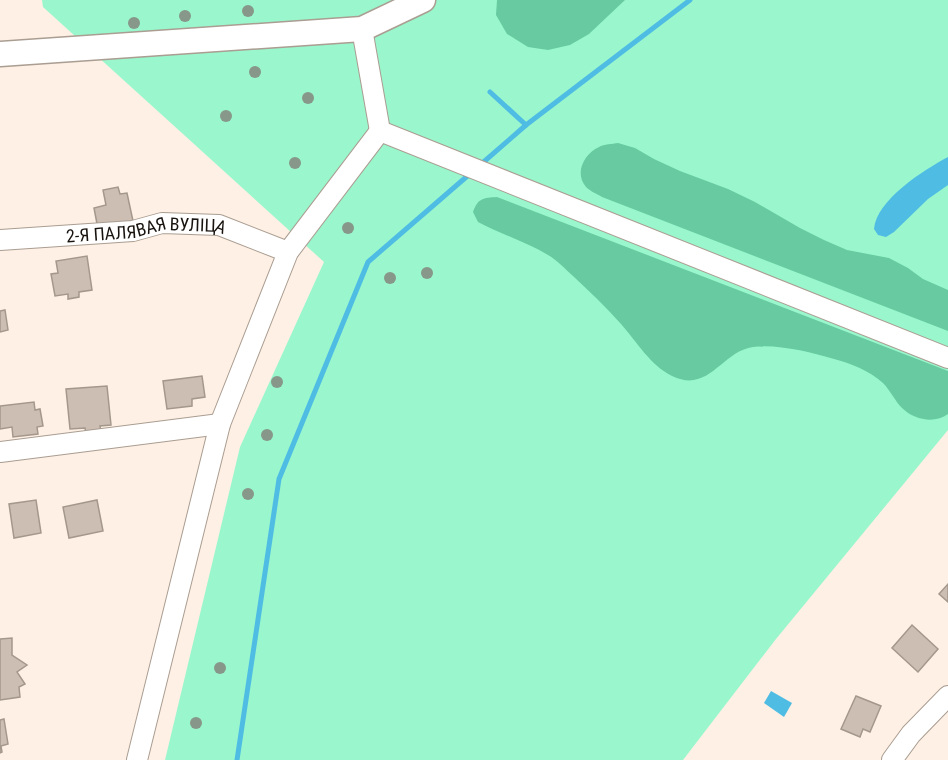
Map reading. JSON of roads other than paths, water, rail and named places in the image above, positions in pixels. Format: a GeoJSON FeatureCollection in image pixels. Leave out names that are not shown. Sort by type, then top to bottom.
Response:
{"type":"FeatureCollection","features":[{"type":"Feature","properties":{"kind":"street"},"geometry":{"type":"LineString","coordinates":[[0,54],[362,29],[423,0]]}},
{"type":"Feature","properties":{"kind":"street"},"geometry":{"type":"LineString","coordinates":[[136,760],[220,424],[288,252],[380,131],[362,29]]}},
{"type":"Feature","properties":{"kind":"street"},"geometry":{"type":"LineString","coordinates":[[380,131],[948,358]]}},
{"type":"Feature","properties":{"kind":"street","name":"2-Я ПАЛЯВАЯ ВУЛІЦА"},"geometry":{"type":"LineString","coordinates":[[0,240],[133,231],[162,223],[196,224],[219,225],[288,252]]}},
{"type":"Feature","properties":{"kind":"street"},"geometry":{"type":"LineString","coordinates":[[0,452],[220,424]]}},
{"type":"Feature","properties":{"kind":"street"},"geometry":{"type":"LineString","coordinates":[[892,760],[912,734],[948,696]]}},
{"type":"Feature","properties":{"kind":"water"},"geometry":{"type":"Polygon","coordinates":[[[948,157],[948,185],[928,199],[894,232],[886,237],[878,235],[874,229],[877,218],[892,196],[948,157]]]}},
{"type":"Feature","properties":{"kind":"water"},"geometry":{"type":"Polygon","coordinates":[[[771,691],[792,703],[784,717],[764,703],[771,691]]]}},
{"type":"Feature","properties":{"kind":"waterway"},"geometry":{"type":"LineString","coordinates":[[479,166],[526,125],[690,0]]}},
{"type":"Feature","properties":{"kind":"waterway"},"geometry":{"type":"LineString","coordinates":[[490,92],[526,125]]}},
{"type":"Feature","properties":{"kind":"waterway"},"geometry":{"type":"LineString","coordinates":[[237,760],[279,479],[368,262],[472,172]]}}]}
